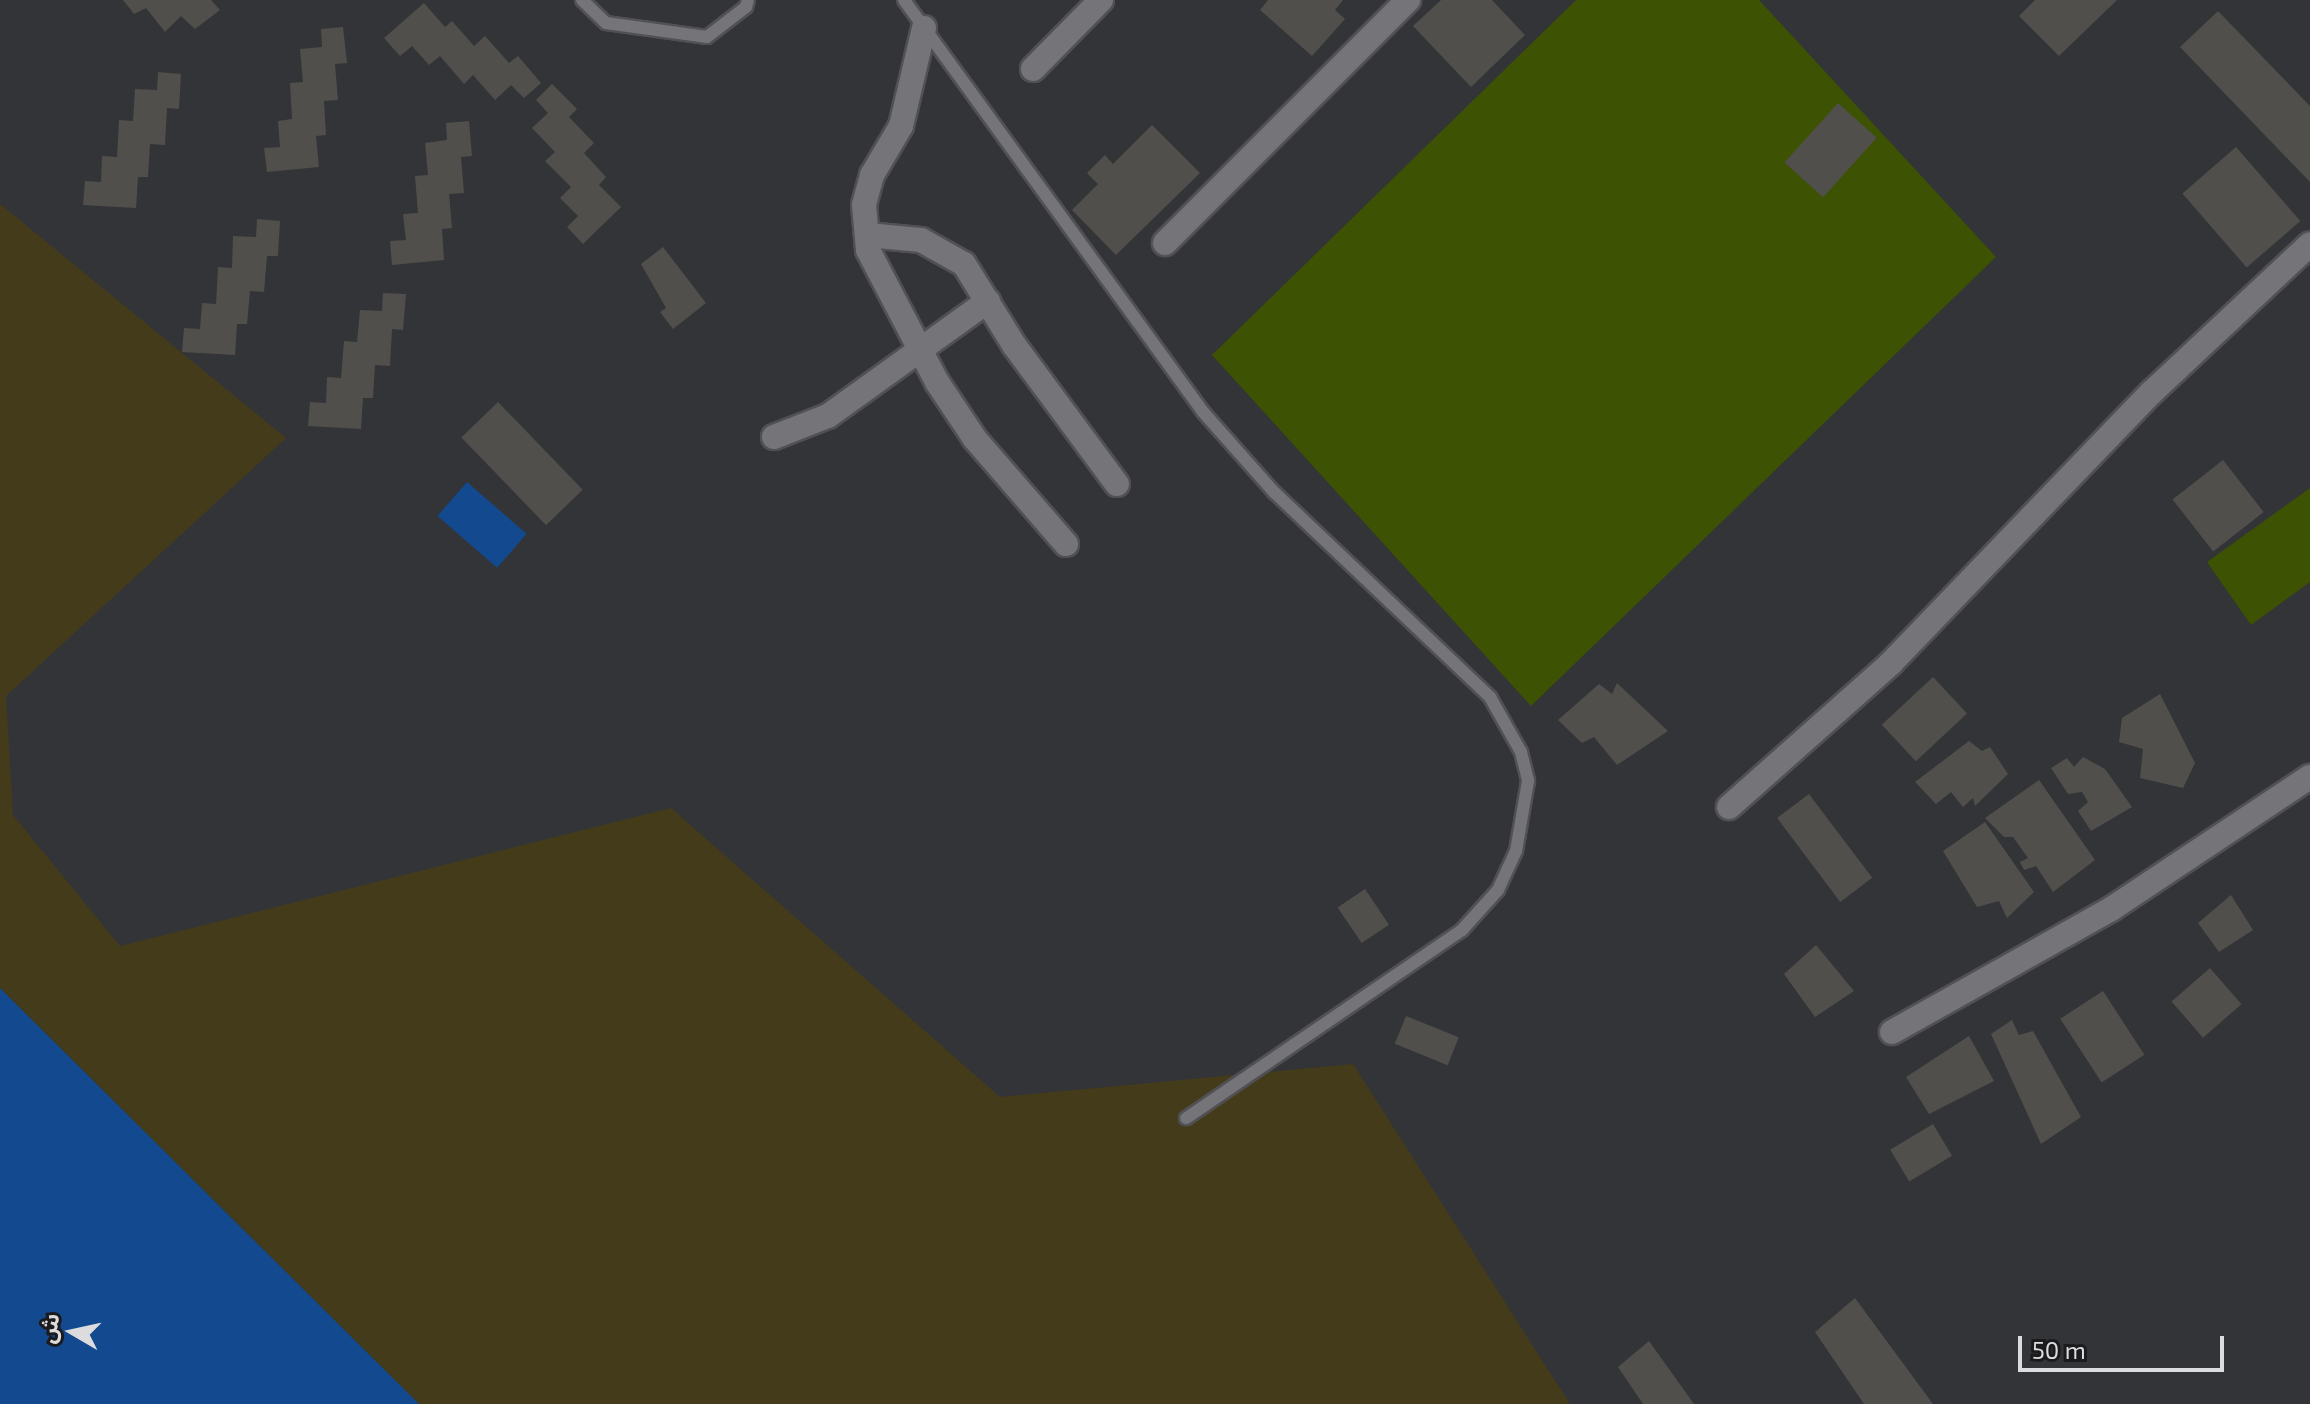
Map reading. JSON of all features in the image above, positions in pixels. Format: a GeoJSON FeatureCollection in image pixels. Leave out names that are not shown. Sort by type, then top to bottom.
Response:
{"type":"FeatureCollection","features":[{"type":"Feature","properties":{"kind":"street"},"geometry":{"type":"LineString","coordinates":[[1033,69],[1101,0]]}},
{"type":"Feature","properties":{"kind":"street"},"geometry":{"type":"LineString","coordinates":[[1165,243],[1408,0]]}},
{"type":"Feature","properties":{"kind":"street"},"geometry":{"type":"LineString","coordinates":[[924,28],[901,126],[872,175],[864,205],[868,250],[921,353],[975,439],[1066,544]]}},
{"type":"Feature","properties":{"kind":"street"},"geometry":{"type":"LineString","coordinates":[[867,235],[921,240],[964,264],[1117,484]]}},
{"type":"Feature","properties":{"kind":"street"},"geometry":{"type":"LineString","coordinates":[[1729,807],[1891,663],[2152,392],[2310,244]]}},
{"type":"Feature","properties":{"kind":"street"},"geometry":{"type":"LineString","coordinates":[[774,437],[828,416],[921,353],[988,301]]}},
{"type":"Feature","properties":{"kind":"street"},"geometry":{"type":"LineString","coordinates":[[1892,1032],[2111,909],[2310,777]]}},
{"type":"Feature","properties":{"kind":"lane"},"geometry":{"type":"LineString","coordinates":[[582,0],[606,23],[707,37],[746,7],[748,0]]}},
{"type":"Feature","properties":{"kind":"lane"},"geometry":{"type":"LineString","coordinates":[[904,0],[1204,413],[1274,492],[1490,697],[1510,729],[1528,781],[1516,851],[1498,890],[1462,930],[1186,1118]]}},
{"type":"Feature","properties":{"kind":"green space"},"geometry":{"type":"Polygon","coordinates":[[[1576,0],[1759,0],[1996,257],[1531,706],[1212,355],[1576,0]]]}},
{"type":"Feature","properties":{"kind":"green space"},"geometry":{"type":"Polygon","coordinates":[[[2310,488],[2310,582],[2251,625],[2207,562],[2310,488]]]}},
{"type":"Feature","properties":{"kind":"sand"},"geometry":{"type":"Polygon","coordinates":[[[0,204],[286,438],[6,696],[13,815],[120,946],[671,808],[1000,1097],[1353,1064],[1570,1404],[419,1404],[0,988],[0,204]]]}},
{"type":"Feature","properties":{"kind":"water"},"geometry":{"type":"Polygon","coordinates":[[[467,482],[527,534],[497,568],[437,516],[467,482]]]}},
{"type":"Feature","properties":{"kind":"water"},"geometry":{"type":"Polygon","coordinates":[[[0,988],[419,1404],[0,1404],[0,988]]]}},
{"type":"Feature","properties":{"kind":"building"},"geometry":{"type":"Polygon","coordinates":[[[123,0],[211,0],[220,10],[195,29],[181,16],[165,32],[146,8],[134,14],[123,0]]]}},
{"type":"Feature","properties":{"kind":"building"},"geometry":{"type":"Polygon","coordinates":[[[1268,0],[1343,0],[1335,10],[1345,19],[1312,56],[1260,10],[1268,0]]]}},
{"type":"Feature","properties":{"kind":"building"},"geometry":{"type":"Polygon","coordinates":[[[1441,0],[1492,0],[1525,35],[1471,87],[1413,26],[1441,0]]]}},
{"type":"Feature","properties":{"kind":"building"},"geometry":{"type":"Polygon","coordinates":[[[2035,0],[2117,0],[2059,56],[2019,16],[2035,0]]]}},
{"type":"Feature","properties":{"kind":"building"},"geometry":{"type":"Polygon","coordinates":[[[424,3],[445,27],[452,21],[474,46],[485,36],[509,63],[518,56],[541,83],[524,98],[511,85],[495,100],[473,75],[464,84],[440,56],[429,65],[412,46],[400,56],[384,38],[424,3]]]}},
{"type":"Feature","properties":{"kind":"building"},"geometry":{"type":"Polygon","coordinates":[[[2218,11],[2310,106],[2310,182],[2180,47],[2218,11]]]}},
{"type":"Feature","properties":{"kind":"building"},"geometry":{"type":"Polygon","coordinates":[[[343,27],[347,63],[335,64],[338,100],[324,101],[326,135],[316,136],[319,167],[267,172],[264,148],[280,147],[278,121],[292,119],[290,83],[303,82],[300,49],[322,47],[321,29],[343,27]]]}},
{"type":"Feature","properties":{"kind":"building"},"geometry":{"type":"Polygon","coordinates":[[[158,72],[181,74],[179,109],[167,108],[165,145],[150,144],[148,177],[138,177],[136,208],[83,205],[85,181],[101,182],[102,156],[117,157],[119,120],[133,121],[135,89],[157,90],[158,72]]]}},
{"type":"Feature","properties":{"kind":"building"},"geometry":{"type":"Polygon","coordinates":[[[552,84],[577,109],[569,117],[594,143],[584,153],[606,177],[599,185],[621,207],[583,244],[567,227],[578,216],[560,198],[571,187],[545,161],[555,152],[532,128],[548,113],[536,100],[552,84]]]}},
{"type":"Feature","properties":{"kind":"building"},"geometry":{"type":"Polygon","coordinates":[[[1838,103],[1877,138],[1823,197],[1784,162],[1838,103]]]}},
{"type":"Feature","properties":{"kind":"building"},"geometry":{"type":"Polygon","coordinates":[[[469,121],[472,156],[461,157],[464,193],[449,194],[452,228],[442,229],[444,260],[392,265],[390,241],[406,240],[403,214],[418,213],[415,176],[428,175],[425,143],[447,140],[446,123],[469,121]]]}},
{"type":"Feature","properties":{"kind":"building"},"geometry":{"type":"Polygon","coordinates":[[[1152,125],[1200,173],[1116,255],[1072,210],[1098,184],[1087,173],[1105,155],[1113,164],[1152,125]]]}},
{"type":"Feature","properties":{"kind":"building"},"geometry":{"type":"Polygon","coordinates":[[[2236,147],[2300,221],[2247,268],[2182,194],[2236,147]]]}},
{"type":"Feature","properties":{"kind":"building"},"geometry":{"type":"Polygon","coordinates":[[[257,219],[280,221],[278,256],[267,256],[264,292],[250,291],[247,324],[237,324],[235,355],[182,352],[184,328],[200,329],[202,303],[216,304],[218,267],[232,268],[233,236],[256,237],[257,219]]]}},
{"type":"Feature","properties":{"kind":"building"},"geometry":{"type":"Polygon","coordinates":[[[663,247],[706,303],[673,329],[660,312],[666,308],[641,264],[663,247]]]}},
{"type":"Feature","properties":{"kind":"building"},"geometry":{"type":"Polygon","coordinates":[[[383,293],[406,294],[403,330],[392,329],[390,366],[375,365],[373,398],[363,398],[361,429],[308,426],[310,402],[326,403],[327,377],[341,378],[344,341],[357,342],[360,310],[382,311],[383,293]]]}},
{"type":"Feature","properties":{"kind":"building"},"geometry":{"type":"Polygon","coordinates":[[[498,402],[583,490],[546,525],[461,437],[498,402]]]}},
{"type":"Feature","properties":{"kind":"building"},"geometry":{"type":"Polygon","coordinates":[[[2223,460],[2264,512],[2213,551],[2173,499],[2223,460]]]}},
{"type":"Feature","properties":{"kind":"building"},"geometry":{"type":"Polygon","coordinates":[[[1933,677],[1967,714],[1916,761],[1882,725],[1933,677]]]}},
{"type":"Feature","properties":{"kind":"building"},"geometry":{"type":"Polygon","coordinates":[[[1617,683],[1668,731],[1617,765],[1594,737],[1582,743],[1558,720],[1599,684],[1612,694],[1617,683]]]}},
{"type":"Feature","properties":{"kind":"building"},"geometry":{"type":"Polygon","coordinates":[[[2160,694],[2195,763],[2183,788],[2140,778],[2143,749],[2119,742],[2122,718],[2160,694]]]}},
{"type":"Feature","properties":{"kind":"building"},"geometry":{"type":"Polygon","coordinates":[[[1969,741],[1982,751],[1990,747],[2008,774],[1975,806],[1973,798],[1963,807],[1951,792],[1936,804],[1915,782],[1969,741]]]}},
{"type":"Feature","properties":{"kind":"building"},"geometry":{"type":"Polygon","coordinates":[[[2083,757],[2105,769],[2132,807],[2091,831],[2078,811],[2088,802],[2082,792],[2068,794],[2051,768],[2067,758],[2074,767],[2083,757]]]}},
{"type":"Feature","properties":{"kind":"building"},"geometry":{"type":"Polygon","coordinates":[[[2039,780],[2095,860],[2053,892],[2036,866],[2024,870],[2020,862],[2028,858],[2013,837],[2004,837],[1985,818],[2039,780]]]}},
{"type":"Feature","properties":{"kind":"building"},"geometry":{"type":"Polygon","coordinates":[[[1809,794],[1872,878],[1840,902],[1777,818],[1809,794]]]}},
{"type":"Feature","properties":{"kind":"building"},"geometry":{"type":"Polygon","coordinates":[[[1985,822],[2034,892],[2007,918],[1999,901],[1977,907],[1943,851],[1985,822]]]}},
{"type":"Feature","properties":{"kind":"building"},"geometry":{"type":"Polygon","coordinates":[[[1365,889],[1389,925],[1362,943],[1338,907],[1365,889]]]}},
{"type":"Feature","properties":{"kind":"building"},"geometry":{"type":"Polygon","coordinates":[[[2231,895],[2253,930],[2219,952],[2198,923],[2231,895]]]}},
{"type":"Feature","properties":{"kind":"building"},"geometry":{"type":"Polygon","coordinates":[[[1816,945],[1854,991],[1815,1017],[1784,974],[1816,945]]]}},
{"type":"Feature","properties":{"kind":"building"},"geometry":{"type":"Polygon","coordinates":[[[2210,968],[2241,1004],[2203,1038],[2172,1001],[2210,968]]]}},
{"type":"Feature","properties":{"kind":"building"},"geometry":{"type":"Polygon","coordinates":[[[2103,991],[2144,1055],[2102,1083],[2060,1019],[2103,991]]]}},
{"type":"Feature","properties":{"kind":"building"},"geometry":{"type":"Polygon","coordinates":[[[1406,1016],[1459,1037],[1448,1065],[1395,1044],[1406,1016]]]}},
{"type":"Feature","properties":{"kind":"building"},"geometry":{"type":"Polygon","coordinates":[[[2012,1020],[2019,1035],[2033,1031],[2081,1117],[2041,1144],[1991,1034],[2012,1020]]]}},
{"type":"Feature","properties":{"kind":"building"},"geometry":{"type":"Polygon","coordinates":[[[1969,1036],[1994,1081],[1929,1114],[1906,1077],[1969,1036]]]}},
{"type":"Feature","properties":{"kind":"building"},"geometry":{"type":"Polygon","coordinates":[[[1933,1124],[1952,1156],[1909,1181],[1890,1150],[1933,1124]]]}},
{"type":"Feature","properties":{"kind":"building"},"geometry":{"type":"Polygon","coordinates":[[[1855,1298],[1933,1404],[1864,1404],[1815,1332],[1855,1298]]]}},
{"type":"Feature","properties":{"kind":"building"},"geometry":{"type":"Polygon","coordinates":[[[1649,1341],[1694,1404],[1643,1404],[1618,1367],[1649,1341]]]}}]}
